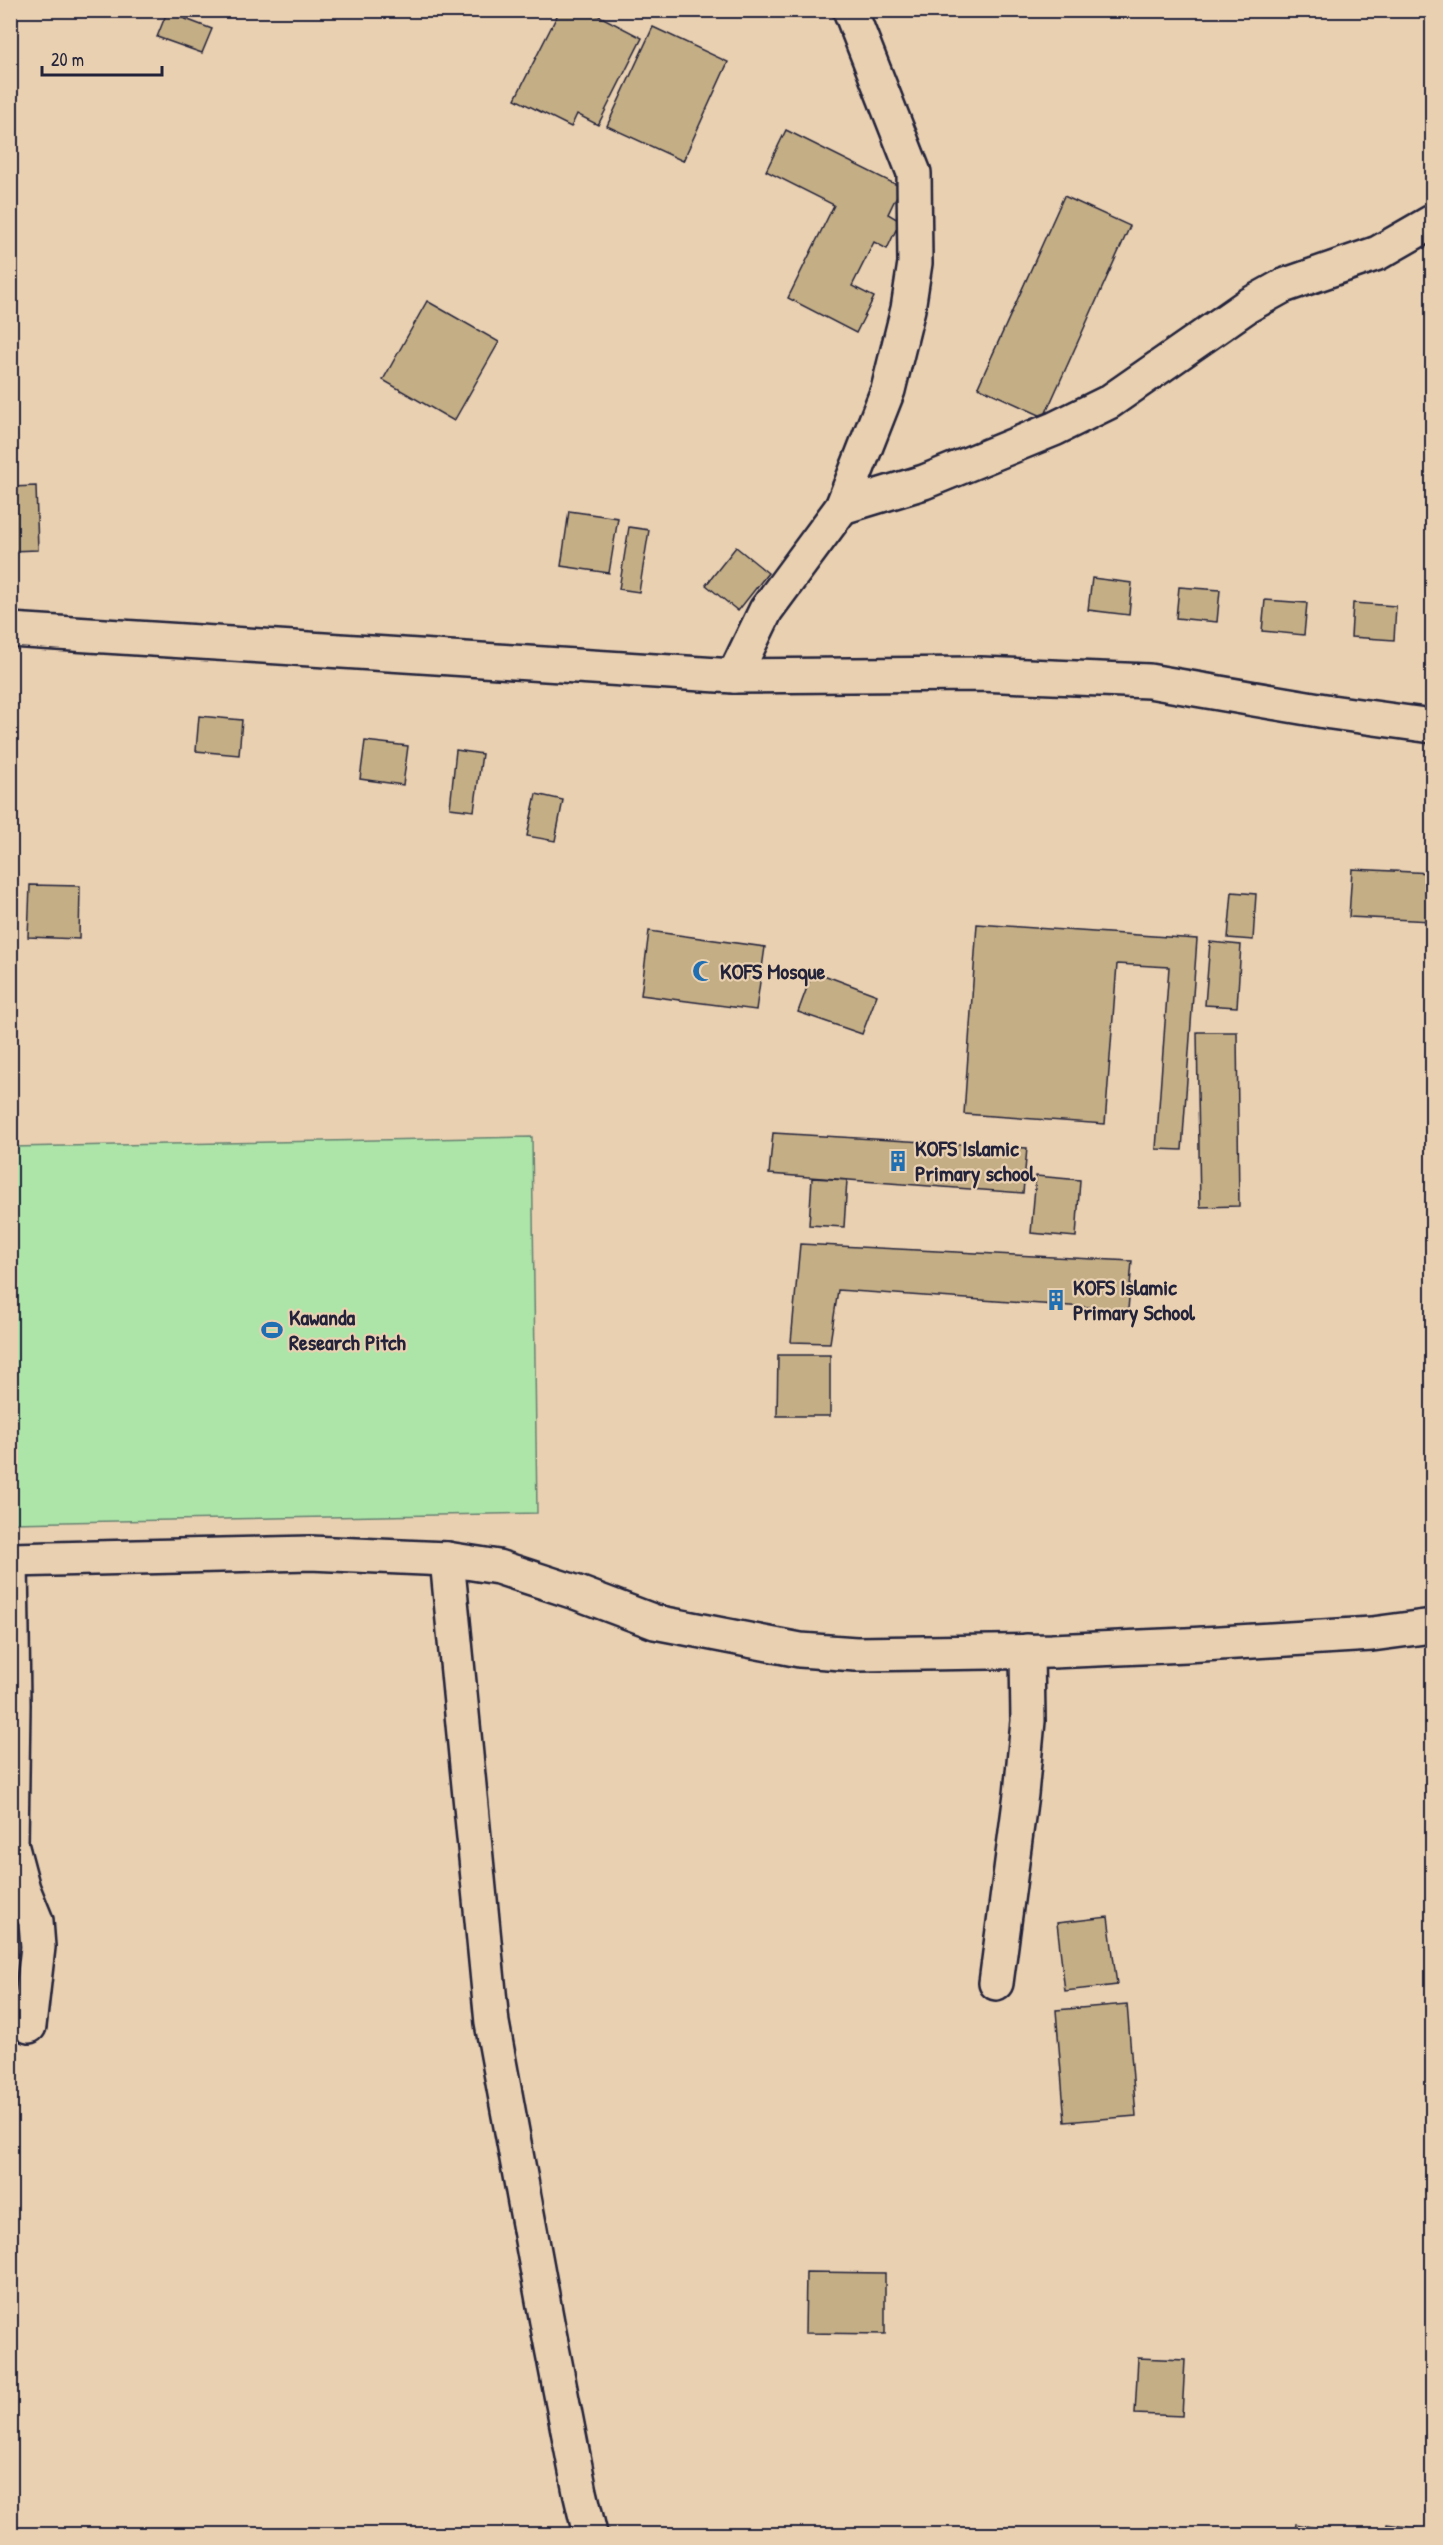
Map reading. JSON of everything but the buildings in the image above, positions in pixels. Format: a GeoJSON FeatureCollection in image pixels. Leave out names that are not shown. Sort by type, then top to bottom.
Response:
{"type":"FeatureCollection","features":[{"type":"Feature","properties":{"kind":"street"},"geometry":{"type":"LineString","coordinates":[[734,676],[766,610],[842,507],[888,390],[908,309],[915,263],[914,173],[850,10]]}},
{"type":"Feature","properties":{"kind":"street"},"geometry":{"type":"LineString","coordinates":[[842,507],[924,482],[1054,429],[1109,402],[1247,306],[1282,286],[1378,253],[1432,222]]}},
{"type":"Feature","properties":{"kind":"street"},"geometry":{"type":"LineString","coordinates":[[10,630],[734,676],[980,674],[1149,681],[1331,712],[1432,726]]}},
{"type":"Feature","properties":{"kind":"street"},"geometry":{"type":"LineString","coordinates":[[29,2026],[38,1947],[36,1921],[23,1889],[11,1844],[13,1705],[11,1560],[310,1552],[447,1559],[498,1567],[578,1593],[655,1622],[800,1650],[856,1654],[1027,1651],[1372,1634],[1432,1626]]}},
{"type":"Feature","properties":{"kind":"street"},"geometry":{"type":"LineString","coordinates":[[447,1559],[492,2023],[547,2322],[590,2535]]}},
{"type":"Feature","properties":{"kind":"street"},"geometry":{"type":"LineString","coordinates":[[996,1983],[1028,1721],[1027,1651]]}},
{"type":"Feature","properties":{"kind":"green space","name":"Kawanda Research Pitch"},"geometry":{"type":"Polygon","coordinates":[[[532,1137],[537,1513],[11,1523],[11,1147],[532,1137]]]}},
{"type":"Feature","properties":{"kind":"place","name":"KOFS Mosque"},"geometry":{"type":"Point","coordinates":[703,971]}},
{"type":"Feature","properties":{"kind":"place","name":"KOFS Islamic Primary school"},"geometry":{"type":"Point","coordinates":[898,1161]}},
{"type":"Feature","properties":{"kind":"place","name":"KOFS Islamic Primary School"},"geometry":{"type":"Point","coordinates":[1056,1300]}},
{"type":"Feature","properties":{"kind":"place","name":"Kawanda Research Pitch"},"geometry":{"type":"Point","coordinates":[272,1330]}}]}
